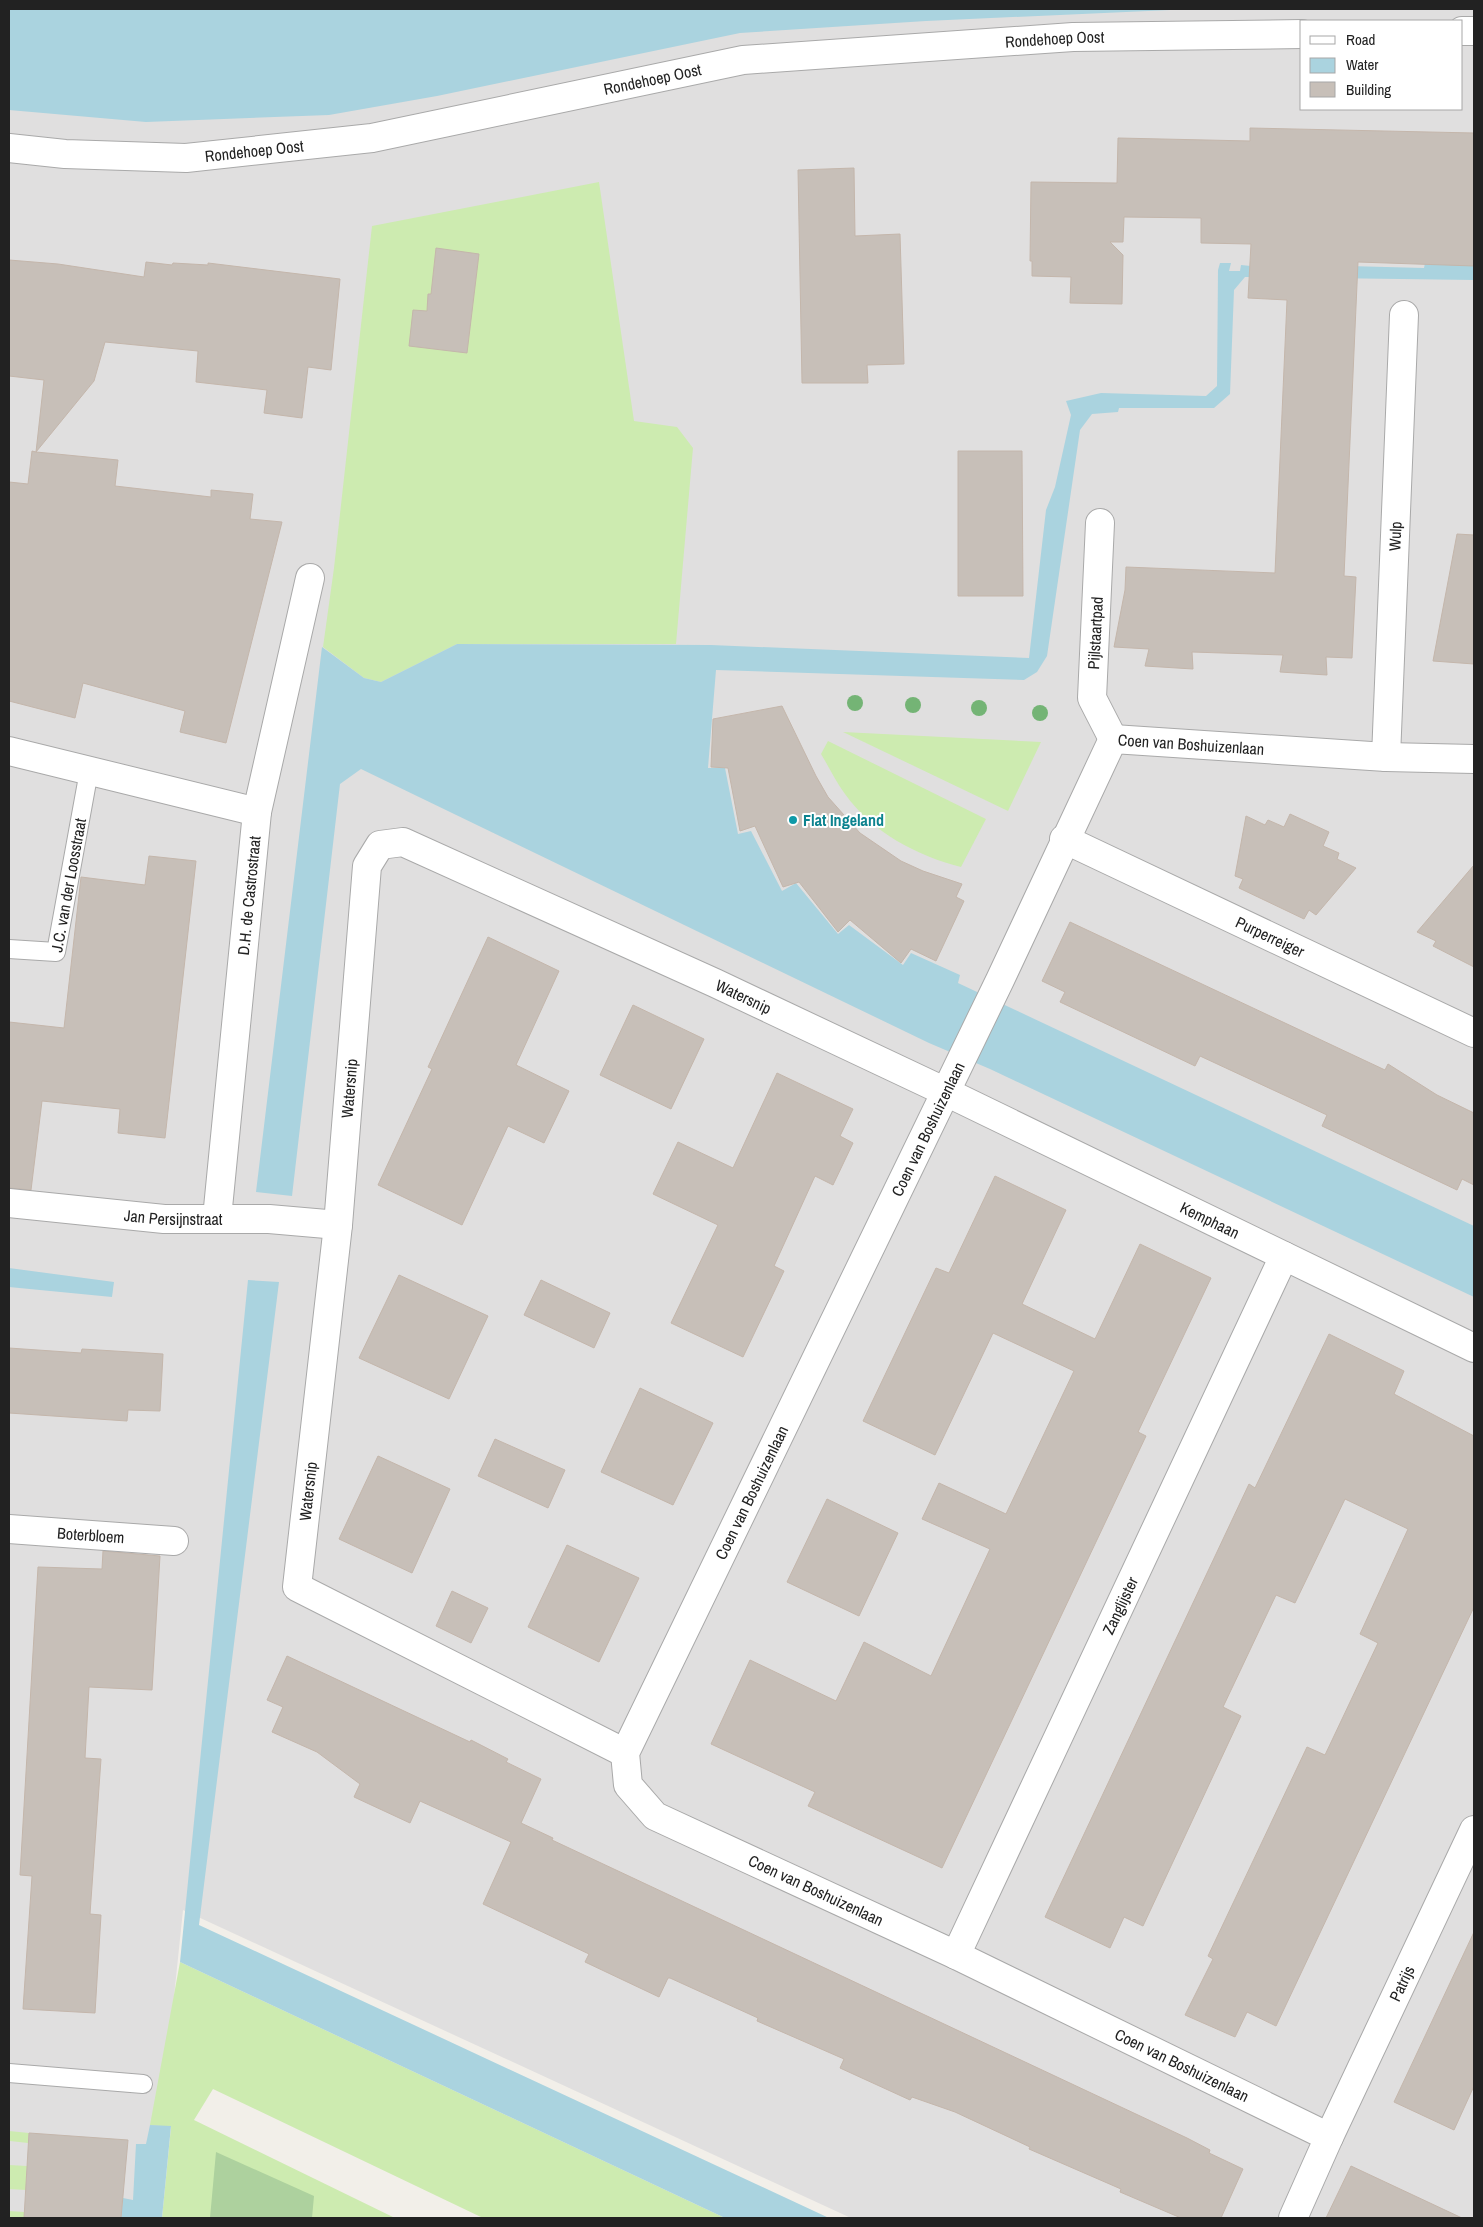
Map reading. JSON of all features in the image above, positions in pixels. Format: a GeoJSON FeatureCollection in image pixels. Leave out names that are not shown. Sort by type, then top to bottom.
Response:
{"type":"FeatureCollection","features":[{"type":"Feature","properties":{"kind":"street","name":"Rondehoep Oost"},"geometry":{"type":"LineString","coordinates":[[9,148],[65,154],[186,158],[372,138],[743,60],[1073,37],[1300,34]]}},
{"type":"Feature","properties":{"kind":"street","name":"Wulp"},"geometry":{"type":"LineString","coordinates":[[1386,757],[1404,315]]}},
{"type":"Feature","properties":{"kind":"street","name":"Pijlstaartpad"},"geometry":{"type":"LineString","coordinates":[[1100,523],[1092,698],[1113,739]]}},
{"type":"Feature","properties":{"kind":"street","name":"D.H. de Castrostraat"},"geometry":{"type":"LineString","coordinates":[[217,1218],[257,812],[310,578]]}},
{"type":"Feature","properties":{"kind":"street","name":"Coen van Boshuizenlaan"},"geometry":{"type":"LineString","coordinates":[[1329,2137],[956,1955],[655,1816],[628,1785],[625,1753],[946,1092],[1064,839],[1113,739],[1386,757],[1474,759]]}},
{"type":"Feature","properties":{"kind":"street"},"geometry":{"type":"LineString","coordinates":[[9,751],[257,812]]}},
{"type":"Feature","properties":{"kind":"street","name":"Purperreiger"},"geometry":{"type":"LineString","coordinates":[[1064,839],[1474,1033]]}},
{"type":"Feature","properties":{"kind":"street","name":"Watersnip"},"geometry":{"type":"LineString","coordinates":[[625,1753],[297,1587],[338,1225],[367,866],[380,845],[403,842],[715,983],[946,1092]]}},
{"type":"Feature","properties":{"kind":"street","name":"Kemphaan"},"geometry":{"type":"LineString","coordinates":[[946,1092],[1474,1348]]}},
{"type":"Feature","properties":{"kind":"street","name":"Jan Persijnstraat"},"geometry":{"type":"LineString","coordinates":[[9,1203],[164,1219],[269,1219],[338,1225]]}},
{"type":"Feature","properties":{"kind":"street","name":"Zanglijster"},"geometry":{"type":"LineString","coordinates":[[956,1955],[1284,1256]]}},
{"type":"Feature","properties":{"kind":"street","name":"Boterbloem"},"geometry":{"type":"LineString","coordinates":[[9,1529],[174,1541]]}},
{"type":"Feature","properties":{"kind":"street","name":"Patrijs"},"geometry":{"type":"LineString","coordinates":[[1329,2137],[1474,1830]]}},
{"type":"Feature","properties":{"kind":"street"},"geometry":{"type":"LineString","coordinates":[[1294,2218],[1329,2137]]}},
{"type":"Feature","properties":{"kind":"lane","name":"J.C. van der Loosstraat"},"geometry":{"type":"LineString","coordinates":[[9,949],[56,952],[89,771]]}},
{"type":"Feature","properties":{"kind":"lane"},"geometry":{"type":"LineString","coordinates":[[9,2073],[143,2084]]}},
{"type":"Feature","properties":{"kind":"shaded area"},"geometry":{"type":"Polygon","coordinates":[[[9,9],[1474,9],[1474,2218],[851,2218],[183,1910],[151,2218],[9,2218],[9,9]]]}},
{"type":"Feature","properties":{"kind":"green space"},"geometry":{"type":"Polygon","coordinates":[[[599,182],[634,421],[677,427],[693,448],[676,644],[457,644],[381,682],[364,678],[323,647],[334,568],[372,226],[599,182]]]}},
{"type":"Feature","properties":{"kind":"green space"},"geometry":{"type":"Polygon","coordinates":[[[843,732],[1041,742],[1008,811],[843,732]]]}},
{"type":"Feature","properties":{"kind":"green space"},"geometry":{"type":"Polygon","coordinates":[[[828,741],[986,819],[961,867],[912,849],[897,841],[868,820],[845,794],[821,754],[828,741]]]}},
{"type":"Feature","properties":{"kind":"green space"},"geometry":{"type":"Polygon","coordinates":[[[180,1962],[725,2218],[483,2218],[213,2089],[194,2120],[395,2218],[162,2218],[171,2127],[150,2125],[180,1962]]]}},
{"type":"Feature","properties":{"kind":"green space"},"geometry":{"type":"Polygon","coordinates":[[[9,2131],[29,2133],[28,2143],[10,2141],[9,2160],[9,2131]]]}},
{"type":"Feature","properties":{"kind":"green space"},"geometry":{"type":"Polygon","coordinates":[[[216,2152],[314,2196],[312,2218],[210,2218],[216,2152]]]}},
{"type":"Feature","properties":{"kind":"green space"},"geometry":{"type":"Polygon","coordinates":[[[9,2165],[27,2166],[26,2190],[9,2189],[9,2165]]]}},
{"type":"Feature","properties":{"kind":"green space"},"geometry":{"type":"Polygon","coordinates":[[[9,2211],[24,2212],[24,2218],[9,2218],[9,2211]]]}},
{"type":"Feature","properties":{"kind":"water"},"geometry":{"type":"Polygon","coordinates":[[[9,9],[1192,9],[926,21],[740,33],[437,96],[329,115],[146,122],[9,110],[9,9]]]}},
{"type":"Feature","properties":{"kind":"water"},"geometry":{"type":"Polygon","coordinates":[[[1220,263],[1231,263],[1229,271],[1240,271],[1241,265],[1271,268],[1272,264],[1424,268],[1425,263],[1474,264],[1474,280],[1245,277],[1234,290],[1230,394],[1214,408],[1119,408],[1118,412],[1092,414],[1080,430],[1047,656],[1037,672],[1024,680],[716,670],[708,768],[725,768],[738,834],[751,831],[782,891],[796,883],[838,934],[849,925],[903,965],[911,953],[960,975],[958,983],[1474,1226],[1474,1297],[990,1069],[929,1043],[361,769],[340,784],[292,1196],[256,1192],[322,647],[364,678],[381,682],[457,644],[711,645],[1029,658],[1046,510],[1055,487],[1071,415],[1066,401],[1101,393],[1206,396],[1217,386],[1218,270],[1220,263]]]}},
{"type":"Feature","properties":{"kind":"water"},"geometry":{"type":"Polygon","coordinates":[[[9,1268],[114,1282],[112,1297],[9,1287],[9,1268]]]}},
{"type":"Feature","properties":{"kind":"water"},"geometry":{"type":"Polygon","coordinates":[[[248,1280],[279,1282],[199,1925],[829,2218],[725,2218],[180,1962],[248,1280]]]}},
{"type":"Feature","properties":{"kind":"water"},"geometry":{"type":"Polygon","coordinates":[[[150,2125],[171,2126],[162,2218],[121,2218],[123,2198],[133,2200],[136,2144],[146,2144],[150,2125]]]}},
{"type":"Feature","properties":{"kind":"building"},"geometry":{"type":"Polygon","coordinates":[[[1250,128],[1474,133],[1474,266],[1358,262],[1344,576],[1356,577],[1352,658],[1326,657],[1327,675],[1280,672],[1283,655],[1192,652],[1193,669],[1145,666],[1149,649],[1114,647],[1125,590],[1126,567],[1275,573],[1287,300],[1248,298],[1251,244],[1201,243],[1201,218],[1124,217],[1123,242],[1110,242],[1123,255],[1122,304],[1070,303],[1071,277],[1032,276],[1032,261],[1030,261],[1031,182],[1117,183],[1118,138],[1250,141],[1250,128]]]}},
{"type":"Feature","properties":{"kind":"building"},"geometry":{"type":"Polygon","coordinates":[[[854,168],[855,236],[900,234],[904,364],[867,365],[868,383],[802,383],[798,170],[854,168]]]}},
{"type":"Feature","properties":{"kind":"building"},"geometry":{"type":"Polygon","coordinates":[[[436,248],[479,254],[467,353],[409,346],[413,310],[427,311],[428,294],[431,294],[436,248]]]}},
{"type":"Feature","properties":{"kind":"building"},"geometry":{"type":"Polygon","coordinates":[[[9,260],[58,264],[144,277],[146,262],[172,265],[173,263],[208,265],[208,263],[340,279],[331,370],[308,367],[302,418],[264,413],[267,390],[196,382],[198,351],[105,342],[94,381],[36,452],[44,380],[9,376],[9,260]]]}},
{"type":"Feature","properties":{"kind":"building"},"geometry":{"type":"Polygon","coordinates":[[[32,451],[118,460],[115,486],[211,497],[211,490],[253,494],[250,519],[282,522],[226,743],[180,732],[185,711],[83,683],[75,718],[9,701],[9,482],[28,484],[32,451]]]}},
{"type":"Feature","properties":{"kind":"building"},"geometry":{"type":"Polygon","coordinates":[[[958,451],[1022,451],[1023,596],[958,596],[958,451]]]}},
{"type":"Feature","properties":{"kind":"building"},"geometry":{"type":"Polygon","coordinates":[[[1457,534],[1474,535],[1474,664],[1433,661],[1457,534]]]}},
{"type":"Feature","properties":{"kind":"building","name":"Flat Ingeland"},"geometry":{"type":"Polygon","coordinates":[[[782,706],[828,797],[860,833],[901,861],[923,871],[962,884],[956,897],[964,901],[936,961],[911,949],[901,963],[850,920],[838,932],[799,882],[783,887],[755,826],[740,831],[728,768],[711,767],[713,719],[782,706]]]}},
{"type":"Feature","properties":{"kind":"building"},"geometry":{"type":"Polygon","coordinates":[[[1290,814],[1329,832],[1323,846],[1339,853],[1337,859],[1356,868],[1316,915],[1309,910],[1304,919],[1239,888],[1243,879],[1235,876],[1246,816],[1265,825],[1268,820],[1284,827],[1290,814]]]}},
{"type":"Feature","properties":{"kind":"building"},"geometry":{"type":"Polygon","coordinates":[[[149,856],[196,861],[165,1138],[118,1133],[120,1109],[42,1101],[31,1190],[9,1188],[9,1022],[64,1028],[81,877],[145,885],[149,856]]]}},
{"type":"Feature","properties":{"kind":"building"},"geometry":{"type":"Polygon","coordinates":[[[1474,865],[1474,967],[1433,946],[1436,941],[1417,932],[1474,865]]]}},
{"type":"Feature","properties":{"kind":"building"},"geometry":{"type":"Polygon","coordinates":[[[1070,922],[1385,1070],[1388,1064],[1437,1095],[1474,1113],[1474,1185],[1462,1179],[1457,1190],[1322,1126],[1327,1115],[1200,1056],[1195,1066],[1060,1002],[1065,992],[1042,981],[1070,922]]]}},
{"type":"Feature","properties":{"kind":"building"},"geometry":{"type":"Polygon","coordinates":[[[488,937],[559,971],[516,1065],[569,1091],[544,1143],[508,1126],[462,1225],[378,1185],[432,1069],[428,1067],[488,937]]]}},
{"type":"Feature","properties":{"kind":"building"},"geometry":{"type":"Polygon","coordinates":[[[633,1005],[704,1039],[671,1109],[600,1075],[633,1005]]]}},
{"type":"Feature","properties":{"kind":"building"},"geometry":{"type":"Polygon","coordinates":[[[777,1073],[853,1109],[840,1136],[853,1143],[833,1185],[815,1176],[774,1266],[784,1271],[743,1357],[671,1323],[718,1225],[653,1194],[678,1142],[733,1168],[777,1073]]]}},
{"type":"Feature","properties":{"kind":"building"},"geometry":{"type":"Polygon","coordinates":[[[995,1176],[1066,1210],[1022,1304],[1095,1339],[1140,1244],[1211,1278],[1138,1432],[1146,1436],[942,1868],[808,1806],[815,1792],[711,1744],[750,1660],[836,1701],[864,1642],[931,1676],[990,1549],[922,1519],[939,1483],[1006,1514],[1074,1371],[993,1333],[935,1455],[863,1421],[936,1268],[949,1273],[995,1176]]]}},
{"type":"Feature","properties":{"kind":"building"},"geometry":{"type":"Polygon","coordinates":[[[399,1275],[488,1316],[449,1399],[359,1358],[399,1275]]]}},
{"type":"Feature","properties":{"kind":"building"},"geometry":{"type":"Polygon","coordinates":[[[541,1280],[610,1313],[594,1348],[524,1315],[541,1280]]]}},
{"type":"Feature","properties":{"kind":"building"},"geometry":{"type":"Polygon","coordinates":[[[1329,1334],[1404,1371],[1394,1394],[1474,1436],[1474,1607],[1276,2026],[1247,2012],[1235,2037],[1185,2015],[1213,1959],[1208,1956],[1307,1747],[1325,1755],[1378,1643],[1360,1634],[1408,1529],[1345,1499],[1295,1603],[1276,1595],[1223,1707],[1241,1716],[1143,1926],[1124,1917],[1110,1948],[1045,1917],[1249,1484],[1255,1488],[1329,1334]]]}},
{"type":"Feature","properties":{"kind":"building"},"geometry":{"type":"Polygon","coordinates":[[[9,1348],[81,1353],[82,1349],[163,1354],[160,1411],[128,1410],[127,1421],[9,1413],[9,1348]]]}},
{"type":"Feature","properties":{"kind":"building"},"geometry":{"type":"Polygon","coordinates":[[[640,1388],[713,1423],[673,1505],[601,1472],[640,1388]]]}},
{"type":"Feature","properties":{"kind":"building"},"geometry":{"type":"Polygon","coordinates":[[[495,1439],[565,1470],[548,1508],[478,1476],[495,1439]]]}},
{"type":"Feature","properties":{"kind":"building"},"geometry":{"type":"Polygon","coordinates":[[[378,1456],[450,1489],[412,1573],[339,1539],[378,1456]]]}},
{"type":"Feature","properties":{"kind":"building"},"geometry":{"type":"Polygon","coordinates":[[[827,1499],[898,1533],[859,1616],[787,1582],[827,1499]]]}},
{"type":"Feature","properties":{"kind":"building"},"geometry":{"type":"Polygon","coordinates":[[[567,1545],[639,1578],[599,1662],[528,1627],[567,1545]]]}},
{"type":"Feature","properties":{"kind":"building"},"geometry":{"type":"Polygon","coordinates":[[[103,1551],[160,1556],[152,1690],[89,1687],[85,1758],[101,1759],[90,1914],[101,1915],[95,2013],[23,2009],[32,1876],[20,1875],[38,1567],[102,1569],[103,1551]]]}},
{"type":"Feature","properties":{"kind":"building"},"geometry":{"type":"Polygon","coordinates":[[[452,1591],[488,1608],[471,1643],[436,1626],[452,1591]]]}},
{"type":"Feature","properties":{"kind":"building"},"geometry":{"type":"Polygon","coordinates":[[[287,1656],[470,1742],[471,1740],[508,1759],[506,1762],[541,1779],[521,1823],[553,1838],[552,1840],[1187,2138],[1210,2150],[1209,2153],[1243,2169],[1221,2218],[1181,2218],[1120,2192],[1121,2189],[1029,2149],[1030,2147],[955,2112],[912,2097],[910,2100],[840,2068],[844,2059],[757,2021],[758,2018],[670,1978],[668,1978],[659,1997],[585,1962],[589,1954],[483,1904],[511,1842],[420,1801],[410,1823],[354,1797],[360,1784],[317,1752],[272,1732],[283,1707],[267,1700],[287,1656]]]}},
{"type":"Feature","properties":{"kind":"building"},"geometry":{"type":"Polygon","coordinates":[[[1474,1932],[1474,2086],[1454,2130],[1394,2102],[1474,1932]]]}},
{"type":"Feature","properties":{"kind":"building"},"geometry":{"type":"Polygon","coordinates":[[[29,2133],[128,2140],[121,2218],[24,2218],[29,2133]]]}},
{"type":"Feature","properties":{"kind":"building"},"geometry":{"type":"Polygon","coordinates":[[[1351,2166],[1462,2218],[1326,2218],[1351,2166]]]}},
{"type":"Feature","properties":{"kind":"place","name":"Flat Ingeland"},"geometry":{"type":"Point","coordinates":[793,820]}}]}
